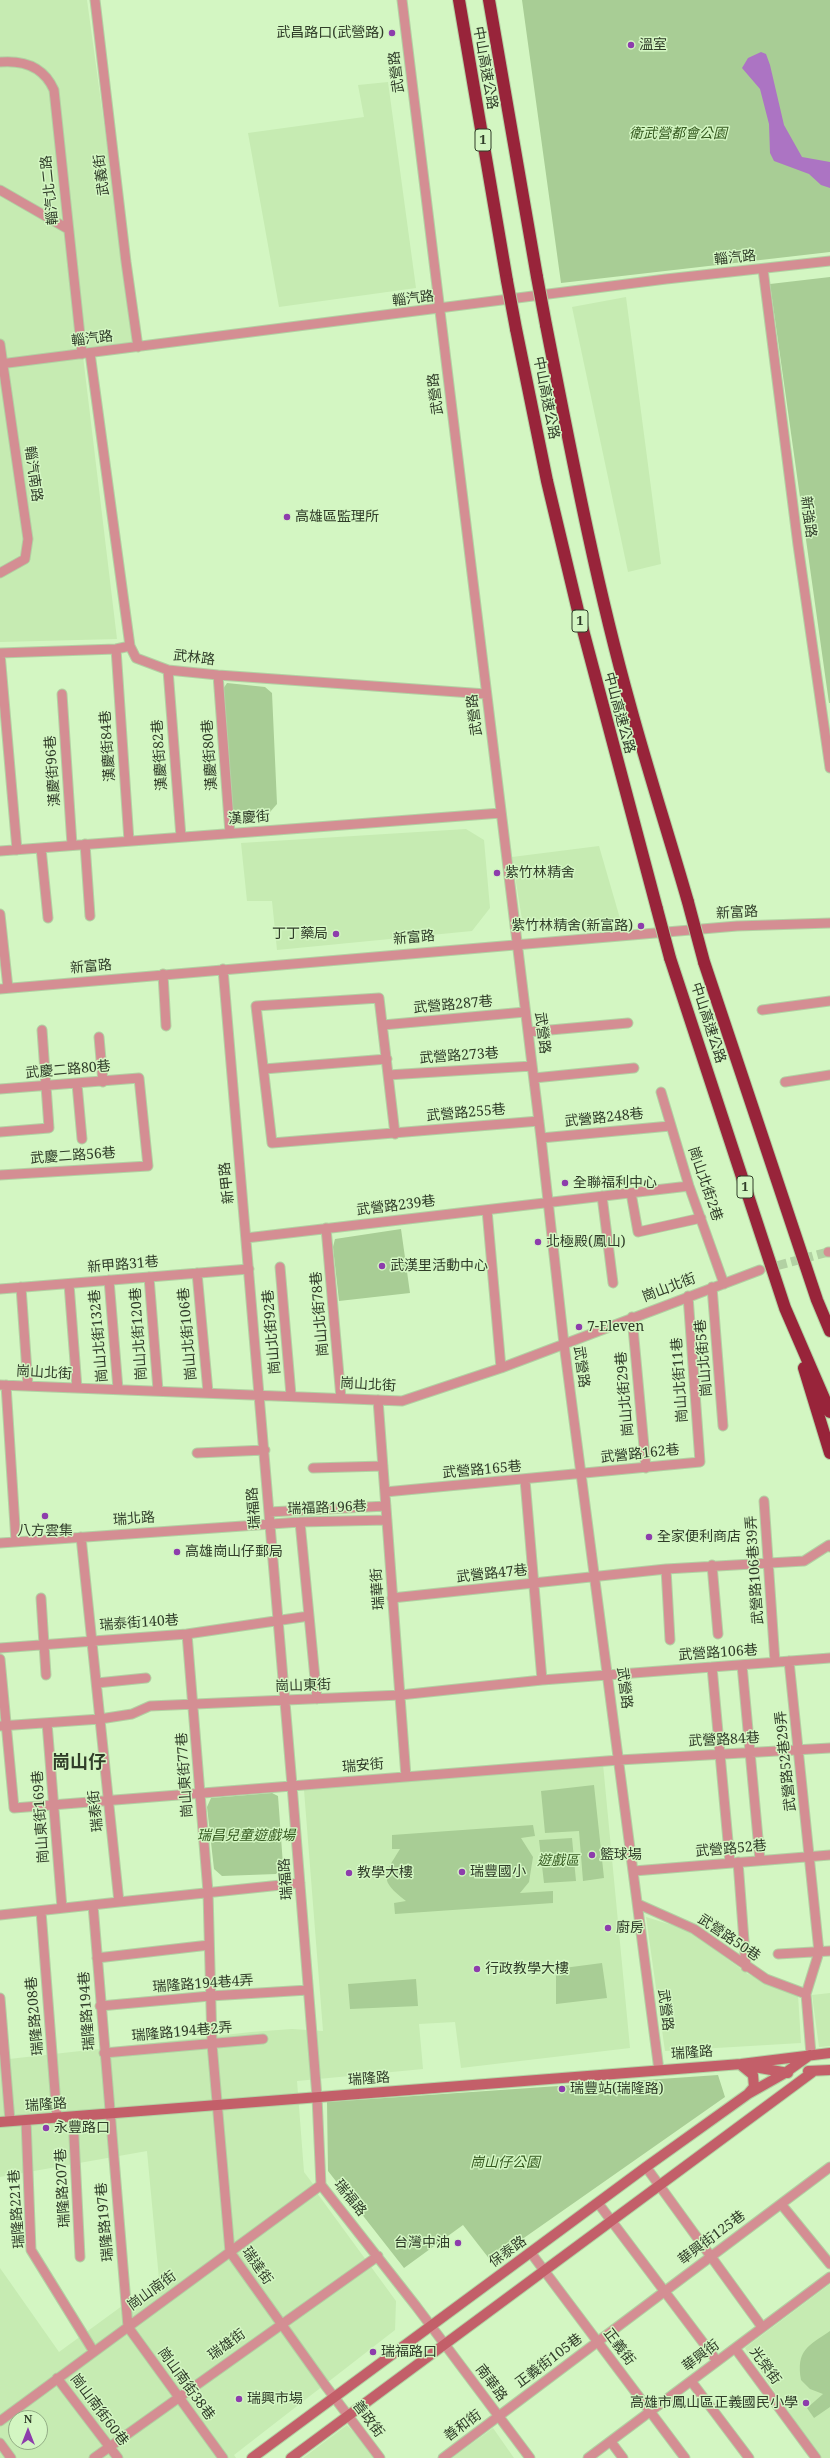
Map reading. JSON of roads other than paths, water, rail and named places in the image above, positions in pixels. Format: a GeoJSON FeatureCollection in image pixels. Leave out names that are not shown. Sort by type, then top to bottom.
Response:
{"type":"FeatureCollection","features":[{"type":"Feature","properties":{"kind":"highway","name":"中山高速公路"},"geometry":{"type":"LineString","coordinates":[[458,0],[516,330],[547,481],[579,615],[670,958],[785,1308],[830,1412]]}},
{"type":"Feature","properties":{"kind":"highway","name":"中山高速公路"},"geometry":{"type":"LineString","coordinates":[[489,0],[500,71],[537,277],[578,487],[630,705],[688,902],[704,962],[817,1300],[830,1331]]}},
{"type":"Feature","properties":{"kind":"highway"},"geometry":{"type":"LineString","coordinates":[[494,0],[500,71]]}},
{"type":"Feature","properties":{"kind":"highway"},"geometry":{"type":"LineString","coordinates":[[785,1308],[830,1453]]}},
{"type":"Feature","properties":{"kind":"street","name":"武義街"},"geometry":{"type":"LineString","coordinates":[[95,0],[126,262],[138,347]]}},
{"type":"Feature","properties":{"kind":"street","name":"武營路"},"geometry":{"type":"LineString","coordinates":[[402,0],[534,1078],[564,1344],[659,2070]]}},
{"type":"Feature","properties":{"kind":"street","name":"輜汽北二路"},"geometry":{"type":"LineString","coordinates":[[0,62],[22,63],[36,68],[48,77],[54,90],[68,229],[86,353]]}},
{"type":"Feature","properties":{"kind":"street"},"geometry":{"type":"LineString","coordinates":[[0,190],[68,229]]}},
{"type":"Feature","properties":{"kind":"street","name":"輜汽路"},"geometry":{"type":"LineString","coordinates":[[1,364],[440,310],[666,279],[830,262]]}},
{"type":"Feature","properties":{"kind":"street","name":"新強路"},"geometry":{"type":"LineString","coordinates":[[763,269],[798,545],[830,768]]}},
{"type":"Feature","properties":{"kind":"street","name":"輜汽南路"},"geometry":{"type":"LineString","coordinates":[[0,344],[1,364],[28,539],[24,559],[0,573]]}},
{"type":"Feature","properties":{"kind":"street"},"geometry":{"type":"LineString","coordinates":[[17,850],[0,653],[116,649],[130,646],[86,353]]}},
{"type":"Feature","properties":{"kind":"street","name":"武林路"},"geometry":{"type":"LineString","coordinates":[[130,646],[136,658],[168,670],[218,676],[486,694]]}},
{"type":"Feature","properties":{"kind":"street","name":"漢慶街84巷"},"geometry":{"type":"LineString","coordinates":[[116,649],[129,841]]}},
{"type":"Feature","properties":{"kind":"street","name":"漢慶街82巷"},"geometry":{"type":"LineString","coordinates":[[168,670],[181,837]]}},
{"type":"Feature","properties":{"kind":"street","name":"漢慶街80巷"},"geometry":{"type":"LineString","coordinates":[[218,676],[230,833]]}},
{"type":"Feature","properties":{"kind":"street","name":"漢慶街96巷"},"geometry":{"type":"LineString","coordinates":[[62,694],[72,845]]}},
{"type":"Feature","properties":{"kind":"street","name":"漢慶街"},"geometry":{"type":"LineString","coordinates":[[0,851],[501,812]]}},
{"type":"Feature","properties":{"kind":"street"},"geometry":{"type":"LineString","coordinates":[[85,844],[90,916]]}},
{"type":"Feature","properties":{"kind":"street"},"geometry":{"type":"LineString","coordinates":[[40,848],[48,918]]}},
{"type":"Feature","properties":{"kind":"street"},"geometry":{"type":"LineString","coordinates":[[0,914],[4,988]]}},
{"type":"Feature","properties":{"kind":"street","name":"新富路"},"geometry":{"type":"LineString","coordinates":[[4,988],[737,926],[830,923]]}},
{"type":"Feature","properties":{"kind":"street","name":"新甲路"},"geometry":{"type":"LineString","coordinates":[[223,969],[260,1394]]}},
{"type":"Feature","properties":{"kind":"street"},"geometry":{"type":"LineString","coordinates":[[163,974],[166,1026]]}},
{"type":"Feature","properties":{"kind":"street"},"geometry":{"type":"LineString","coordinates":[[386,1059],[264,1069],[256,1006],[380,998],[395,1134]]}},
{"type":"Feature","properties":{"kind":"street"},"geometry":{"type":"LineString","coordinates":[[762,1010],[830,1001]]}},
{"type":"Feature","properties":{"kind":"street","name":"武營路287巷"},"geometry":{"type":"LineString","coordinates":[[383,1025],[525,1012]]}},
{"type":"Feature","properties":{"kind":"street"},"geometry":{"type":"LineString","coordinates":[[528,1032],[628,1023]]}},
{"type":"Feature","properties":{"kind":"street"},"geometry":{"type":"LineString","coordinates":[[0,1132],[49,1128],[42,1030]]}},
{"type":"Feature","properties":{"kind":"street"},"geometry":{"type":"LineString","coordinates":[[99,1037],[103,1082]]}},
{"type":"Feature","properties":{"kind":"street","name":"武營路273巷"},"geometry":{"type":"LineString","coordinates":[[388,1075],[532,1066]]}},
{"type":"Feature","properties":{"kind":"street"},"geometry":{"type":"LineString","coordinates":[[534,1078],[634,1068]]}},
{"type":"Feature","properties":{"kind":"street","name":"武營路255巷"},"geometry":{"type":"LineString","coordinates":[[264,1069],[272,1143],[539,1121]]}},
{"type":"Feature","properties":{"kind":"street"},"geometry":{"type":"LineString","coordinates":[[785,1082],[830,1075]]}},
{"type":"Feature","properties":{"kind":"street","name":"武慶二路80巷"},"geometry":{"type":"LineString","coordinates":[[0,1090],[139,1078],[148,1166]]}},
{"type":"Feature","properties":{"kind":"street"},"geometry":{"type":"LineString","coordinates":[[77,1084],[82,1139]]}},
{"type":"Feature","properties":{"kind":"street","name":"崗山北街2巷"},"geometry":{"type":"LineString","coordinates":[[661,1092],[689,1186],[724,1284]]}},
{"type":"Feature","properties":{"kind":"street","name":"武營路248巷"},"geometry":{"type":"LineString","coordinates":[[541,1138],[670,1126]]}},
{"type":"Feature","properties":{"kind":"street","name":"武慶二路56巷"},"geometry":{"type":"LineString","coordinates":[[0,1175],[148,1166]]}},
{"type":"Feature","properties":{"kind":"street","name":"武營路239巷"},"geometry":{"type":"LineString","coordinates":[[246,1238],[689,1186]]}},
{"type":"Feature","properties":{"kind":"street"},"geometry":{"type":"LineString","coordinates":[[631,1193],[638,1232],[701,1218]]}},
{"type":"Feature","properties":{"kind":"street"},"geometry":{"type":"LineString","coordinates":[[602,1196],[613,1283]]}},
{"type":"Feature","properties":{"kind":"street"},"geometry":{"type":"LineString","coordinates":[[487,1210],[501,1368]]}},
{"type":"Feature","properties":{"kind":"street","name":"崗山北街78巷"},"geometry":{"type":"LineString","coordinates":[[326,1228],[341,1398]]}},
{"type":"Feature","properties":{"kind":"street","name":"崗山北街92巷"},"geometry":{"type":"LineString","coordinates":[[280,1267],[291,1395]]}},
{"type":"Feature","properties":{"kind":"street","name":"新甲路31巷"},"geometry":{"type":"LineString","coordinates":[[0,1289],[249,1269]]}},
{"type":"Feature","properties":{"kind":"street","name":"崗山北街"},"geometry":{"type":"LineString","coordinates":[[3,1385],[291,1395],[402,1401],[501,1368],[632,1317],[760,1270]]}},
{"type":"Feature","properties":{"kind":"street","name":"崗山北街106巷"},"geometry":{"type":"LineString","coordinates":[[197,1273],[208,1392]]}},
{"type":"Feature","properties":{"kind":"street","name":"崗山北街120巷"},"geometry":{"type":"LineString","coordinates":[[149,1277],[158,1390]]}},
{"type":"Feature","properties":{"kind":"street","name":"崗山北街132巷"},"geometry":{"type":"LineString","coordinates":[[108,1280],[118,1389]]}},
{"type":"Feature","properties":{"kind":"street"},"geometry":{"type":"LineString","coordinates":[[69,1284],[77,1388]]}},
{"type":"Feature","properties":{"kind":"street"},"geometry":{"type":"LineString","coordinates":[[21,1287],[28,1386]]}},
{"type":"Feature","properties":{"kind":"street","name":"崗山北街5巷"},"geometry":{"type":"LineString","coordinates":[[712,1287],[723,1426]]}},
{"type":"Feature","properties":{"kind":"street","name":"崗山北街11巷"},"geometry":{"type":"LineString","coordinates":[[688,1296],[700,1462]]}},
{"type":"Feature","properties":{"kind":"street","name":"崗山北街29巷"},"geometry":{"type":"LineString","coordinates":[[632,1317],[646,1468]]}},
{"type":"Feature","properties":{"kind":"street"},"geometry":{"type":"LineString","coordinates":[[3,1385],[16,1542]]}},
{"type":"Feature","properties":{"kind":"street","name":"瑞福路"},"geometry":{"type":"LineString","coordinates":[[260,1394],[265,1450],[268,1512],[317,2097],[321,2185],[430,2324]]}},
{"type":"Feature","properties":{"kind":"street","name":"瑞華街"},"geometry":{"type":"LineString","coordinates":[[378,1400],[406,1776]]}},
{"type":"Feature","properties":{"kind":"street"},"geometry":{"type":"LineString","coordinates":[[197,1453],[265,1450]]}},
{"type":"Feature","properties":{"kind":"street","name":"武營路162巷"},"geometry":{"type":"LineString","coordinates":[[582,1474],[700,1462]]}},
{"type":"Feature","properties":{"kind":"street"},"geometry":{"type":"LineString","coordinates":[[313,1468],[383,1466]]}},
{"type":"Feature","properties":{"kind":"street","name":"武營路165巷"},"geometry":{"type":"LineString","coordinates":[[385,1492],[582,1474]]}},
{"type":"Feature","properties":{"kind":"street"},"geometry":{"type":"LineString","coordinates":[[525,1480],[542,1680]]}},
{"type":"Feature","properties":{"kind":"street","name":"武營路106巷39弄"},"geometry":{"type":"LineString","coordinates":[[764,1501],[775,1662]]}},
{"type":"Feature","properties":{"kind":"street","name":"瑞福路196巷"},"geometry":{"type":"LineString","coordinates":[[268,1512],[386,1506]]}},
{"type":"Feature","properties":{"kind":"street","name":"瑞福路196巷"},"geometry":{"type":"LineString","coordinates":[[269,1524],[387,1520]]}},
{"type":"Feature","properties":{"kind":"street"},"geometry":{"type":"LineString","coordinates":[[300,1522],[317,1699]]}},
{"type":"Feature","properties":{"kind":"street","name":"瑞北路"},"geometry":{"type":"LineString","coordinates":[[0,1543],[269,1524]]}},
{"type":"Feature","properties":{"kind":"street","name":"瑞泰街"},"geometry":{"type":"LineString","coordinates":[[81,1537],[93,1640],[119,1902]]}},
{"type":"Feature","properties":{"kind":"street","name":"武營路47巷"},"geometry":{"type":"LineString","coordinates":[[392,1598],[712,1565],[804,1561],[829,1545],[830,1547]]}},
{"type":"Feature","properties":{"kind":"street"},"geometry":{"type":"LineString","coordinates":[[712,1565],[718,1634]]}},
{"type":"Feature","properties":{"kind":"street"},"geometry":{"type":"LineString","coordinates":[[666,1570],[670,1640]]}},
{"type":"Feature","properties":{"kind":"street"},"geometry":{"type":"LineString","coordinates":[[40,1598],[46,1676]]}},
{"type":"Feature","properties":{"kind":"street","name":"瑞泰街140巷"},"geometry":{"type":"LineString","coordinates":[[0,1648],[187,1634],[309,1616]]}},
{"type":"Feature","properties":{"kind":"street","name":"瑞泰街140巷"},"geometry":{"type":"LineString","coordinates":[[187,1634],[193,1703]]}},
{"type":"Feature","properties":{"kind":"street","name":"武營路106巷"},"geometry":{"type":"LineString","coordinates":[[608,1675],[830,1658]]}},
{"type":"Feature","properties":{"kind":"street"},"geometry":{"type":"LineString","coordinates":[[0,1660],[3,1726]]}},
{"type":"Feature","properties":{"kind":"street","name":"武營路52巷29弄"},"geometry":{"type":"LineString","coordinates":[[789,1661],[810,1857],[818,1952]]}},
{"type":"Feature","properties":{"kind":"street"},"geometry":{"type":"LineString","coordinates":[[742,1665],[760,1860]]}},
{"type":"Feature","properties":{"kind":"street"},"geometry":{"type":"LineString","coordinates":[[712,1667],[720,1754],[746,1967]]}},
{"type":"Feature","properties":{"kind":"street","name":"崗山東街"},"geometry":{"type":"LineString","coordinates":[[3,1726],[100,1719],[132,1714],[150,1706],[400,1695],[542,1680],[608,1675]]}},
{"type":"Feature","properties":{"kind":"street"},"geometry":{"type":"LineString","coordinates":[[97,1683],[146,1678]]}},
{"type":"Feature","properties":{"kind":"street","name":"崗山東街77巷"},"geometry":{"type":"LineString","coordinates":[[193,1703],[208,1892],[210,1996]]}},
{"type":"Feature","properties":{"kind":"street","name":"崗山東街169巷"},"geometry":{"type":"LineString","coordinates":[[47,1723],[62,1908]]}},
{"type":"Feature","properties":{"kind":"street","name":"瑞安街"},"geometry":{"type":"LineString","coordinates":[[3,1726],[14,1808],[619,1760]]}},
{"type":"Feature","properties":{"kind":"street","name":"武營路84巷"},"geometry":{"type":"LineString","coordinates":[[619,1760],[830,1748]]}},
{"type":"Feature","properties":{"kind":"street","name":"武營路52巷"},"geometry":{"type":"LineString","coordinates":[[634,1871],[830,1855]]}},
{"type":"Feature","properties":{"kind":"street"},"geometry":{"type":"LineString","coordinates":[[0,1915],[300,1883]]}},
{"type":"Feature","properties":{"kind":"street","name":"武營路50巷"},"geometry":{"type":"LineString","coordinates":[[638,1904],[694,1929],[746,1967],[766,1979],[806,1994]]}},
{"type":"Feature","properties":{"kind":"street","name":"瑞隆路194巷"},"geometry":{"type":"LineString","coordinates":[[93,1905],[100,2006],[110,2114]]}},
{"type":"Feature","properties":{"kind":"street","name":"瑞隆路208巷"},"geometry":{"type":"LineString","coordinates":[[41,1911],[57,2118]]}},
{"type":"Feature","properties":{"kind":"street"},"geometry":{"type":"LineString","coordinates":[[97,1958],[209,1945]]}},
{"type":"Feature","properties":{"kind":"street"},"geometry":{"type":"LineString","coordinates":[[778,1954],[830,1951]]}},
{"type":"Feature","properties":{"kind":"street"},"geometry":{"type":"LineString","coordinates":[[812,2054],[806,1994],[818,1952]]}},
{"type":"Feature","properties":{"kind":"street","name":"瑞隆路194巷4弄"},"geometry":{"type":"LineString","coordinates":[[100,2006],[210,1996],[308,1990]]}},
{"type":"Feature","properties":{"kind":"street","name":"瑞達街"},"geometry":{"type":"LineString","coordinates":[[210,1996],[212,2044],[230,2252],[334,2398]]}},
{"type":"Feature","properties":{"kind":"street"},"geometry":{"type":"LineString","coordinates":[[0,1998],[5,2122]]}},
{"type":"Feature","properties":{"kind":"street","name":"瑞隆路194巷2弄"},"geometry":{"type":"LineString","coordinates":[[104,2053],[263,2039]]}},
{"type":"Feature","properties":{"kind":"street","name":"瑞隆路"},"geometry":{"type":"LineString","coordinates":[[5,2122],[741,2064],[812,2054],[830,2053]]}},
{"type":"Feature","properties":{"kind":"street","name":"保泰路"},"geometry":{"type":"LineString","coordinates":[[252,2458],[334,2398],[430,2324],[530,2253],[646,2167],[748,2094],[785,2073],[812,2054]]}},
{"type":"Feature","properties":{"kind":"street"},"geometry":{"type":"LineString","coordinates":[[783,2058],[786,2090]]}},
{"type":"Feature","properties":{"kind":"street"},"geometry":{"type":"LineString","coordinates":[[741,2064],[753,2075],[754,2087],[748,2094]]}},
{"type":"Feature","properties":{"kind":"street","name":"瑞隆路"},"geometry":{"type":"LineString","coordinates":[[741,2064],[785,2073]]}},
{"type":"Feature","properties":{"kind":"street"},"geometry":{"type":"LineString","coordinates":[[785,2073],[830,2070]]}},
{"type":"Feature","properties":{"kind":"street"},"geometry":{"type":"LineString","coordinates":[[292,2458],[543,2270],[786,2090],[814,2071]]}},
{"type":"Feature","properties":{"kind":"street","name":"瑞隆路197巷"},"geometry":{"type":"LineString","coordinates":[[110,2114],[128,2327]]}},
{"type":"Feature","properties":{"kind":"street","name":"瑞隆路207巷"},"geometry":{"type":"LineString","coordinates":[[73,2117],[80,2257]]}},
{"type":"Feature","properties":{"kind":"street","name":"瑞隆路221巷"},"geometry":{"type":"LineString","coordinates":[[26,2120],[31,2250],[94,2352]]}},
{"type":"Feature","properties":{"kind":"street"},"geometry":{"type":"LineString","coordinates":[[646,2167],[660,2184],[762,2327]]}},
{"type":"Feature","properties":{"kind":"street","name":"華興街125巷"},"geometry":{"type":"LineString","coordinates":[[598,2342],[830,2167]]}},
{"type":"Feature","properties":{"kind":"street","name":"崗山南街"},"geometry":{"type":"LineString","coordinates":[[0,2421],[321,2185]]}},
{"type":"Feature","properties":{"kind":"street"},"geometry":{"type":"LineString","coordinates":[[598,2202],[717,2361]]}},
{"type":"Feature","properties":{"kind":"street"},"geometry":{"type":"LineString","coordinates":[[781,2204],[830,2264]]}},
{"type":"Feature","properties":{"kind":"street","name":"正義街"},"geometry":{"type":"LineString","coordinates":[[530,2253],[685,2458]]}},
{"type":"Feature","properties":{"kind":"street","name":"瑞雄街"},"geometry":{"type":"LineString","coordinates":[[94,2458],[378,2256]]}},
{"type":"Feature","properties":{"kind":"street","name":"華興街"},"geometry":{"type":"LineString","coordinates":[[588,2458],[830,2277]]}},
{"type":"Feature","properties":{"kind":"street","name":"南華路"},"geometry":{"type":"LineString","coordinates":[[430,2324],[530,2458]]}},
{"type":"Feature","properties":{"kind":"street","name":"崗山南街38巷"},"geometry":{"type":"LineString","coordinates":[[128,2327],[222,2458]]}},
{"type":"Feature","properties":{"kind":"street","name":"正義街105巷"},"geometry":{"type":"LineString","coordinates":[[499,2417],[598,2342]]}},
{"type":"Feature","properties":{"kind":"street","name":"光榮街"},"geometry":{"type":"LineString","coordinates":[[735,2348],[816,2458]]}},
{"type":"Feature","properties":{"kind":"street","name":"崗山南街60巷"},"geometry":{"type":"LineString","coordinates":[[58,2378],[118,2458]]}},
{"type":"Feature","properties":{"kind":"street"},"geometry":{"type":"LineString","coordinates":[[692,2381],[749,2458]]}},
{"type":"Feature","properties":{"kind":"street","name":"善政街"},"geometry":{"type":"LineString","coordinates":[[334,2398],[380,2458]]}},
{"type":"Feature","properties":{"kind":"street","name":"善和街"},"geometry":{"type":"LineString","coordinates":[[443,2458],[499,2417]]}},
{"type":"Feature","properties":{"kind":"street"},"geometry":{"type":"LineString","coordinates":[[611,2442],[622,2458]]}},
{"type":"Feature","properties":{"kind":"street"},"geometry":{"type":"LineString","coordinates":[[0,2443],[11,2458]]}},
{"type":"Feature","properties":{"kind":"tunnel"},"geometry":{"type":"LineString","coordinates":[[765,1269],[828,1252]]}},
{"type":"Feature","properties":{"kind":"place","name":"武昌路口(武營路)"},"geometry":{"type":"Point","coordinates":[392,33]}},
{"type":"Feature","properties":{"kind":"place","name":"溫室"},"geometry":{"type":"Point","coordinates":[631,45]}},
{"type":"Feature","properties":{"kind":"place","name":"高雄區監理所"},"geometry":{"type":"Point","coordinates":[287,517]}},
{"type":"Feature","properties":{"kind":"place","name":"紫竹林精舍"},"geometry":{"type":"Point","coordinates":[497,873]}},
{"type":"Feature","properties":{"kind":"place","name":"紫竹林精舍(新富路)"},"geometry":{"type":"Point","coordinates":[641,926]}},
{"type":"Feature","properties":{"kind":"place","name":"丁丁藥局"},"geometry":{"type":"Point","coordinates":[336,934]}},
{"type":"Feature","properties":{"kind":"place","name":"全聯福利中心"},"geometry":{"type":"Point","coordinates":[565,1183]}},
{"type":"Feature","properties":{"kind":"place","name":"北極殿(鳳山)"},"geometry":{"type":"Point","coordinates":[538,1242]}},
{"type":"Feature","properties":{"kind":"place","name":"武漢里活動中心"},"geometry":{"type":"Point","coordinates":[382,1266]}},
{"type":"Feature","properties":{"kind":"place","name":"7-Eleven"},"geometry":{"type":"Point","coordinates":[579,1327]}},
{"type":"Feature","properties":{"kind":"place","name":"八方雲集"},"geometry":{"type":"Point","coordinates":[45,1516]}},
{"type":"Feature","properties":{"kind":"place","name":"全家便利商店"},"geometry":{"type":"Point","coordinates":[649,1537]}},
{"type":"Feature","properties":{"kind":"place","name":"高雄崗山仔郵局"},"geometry":{"type":"Point","coordinates":[177,1552]}},
{"type":"Feature","properties":{"kind":"place","name":"籃球場"},"geometry":{"type":"Point","coordinates":[592,1855]}},
{"type":"Feature","properties":{"kind":"place","name":"瑞豐國小"},"geometry":{"type":"Point","coordinates":[462,1872]}},
{"type":"Feature","properties":{"kind":"place","name":"教學大樓"},"geometry":{"type":"Point","coordinates":[349,1873]}},
{"type":"Feature","properties":{"kind":"place","name":"廚房"},"geometry":{"type":"Point","coordinates":[608,1928]}},
{"type":"Feature","properties":{"kind":"place","name":"行政教學大樓"},"geometry":{"type":"Point","coordinates":[477,1969]}},
{"type":"Feature","properties":{"kind":"place","name":"瑞豐站(瑞隆路)"},"geometry":{"type":"Point","coordinates":[562,2089]}},
{"type":"Feature","properties":{"kind":"place","name":"永豐路口"},"geometry":{"type":"Point","coordinates":[46,2128]}},
{"type":"Feature","properties":{"kind":"place","name":"台灣中油"},"geometry":{"type":"Point","coordinates":[458,2243]}},
{"type":"Feature","properties":{"kind":"place","name":"瑞福路口"},"geometry":{"type":"Point","coordinates":[373,2352]}},
{"type":"Feature","properties":{"kind":"place","name":"瑞興市場"},"geometry":{"type":"Point","coordinates":[239,2399]}},
{"type":"Feature","properties":{"kind":"place","name":"高雄市鳳山區正義國民小學"},"geometry":{"type":"Point","coordinates":[806,2403]}},
{"type":"Feature","properties":{"kind":"district","name":"崗山仔"},"geometry":{"type":"Point","coordinates":[79,1763]}},
{"type":"Feature","properties":{"kind":"park label","name":"衛武營都會公園"},"geometry":{"type":"Point","coordinates":[678,134]}},
{"type":"Feature","properties":{"kind":"park label","name":"瑞昌兒童遊戲場"},"geometry":{"type":"Point","coordinates":[246,1836]}},
{"type":"Feature","properties":{"kind":"park label","name":"遊戲區"},"geometry":{"type":"Point","coordinates":[558,1861]}},
{"type":"Feature","properties":{"kind":"park label","name":"崗山仔公園"},"geometry":{"type":"Point","coordinates":[505,2163]}}]}
